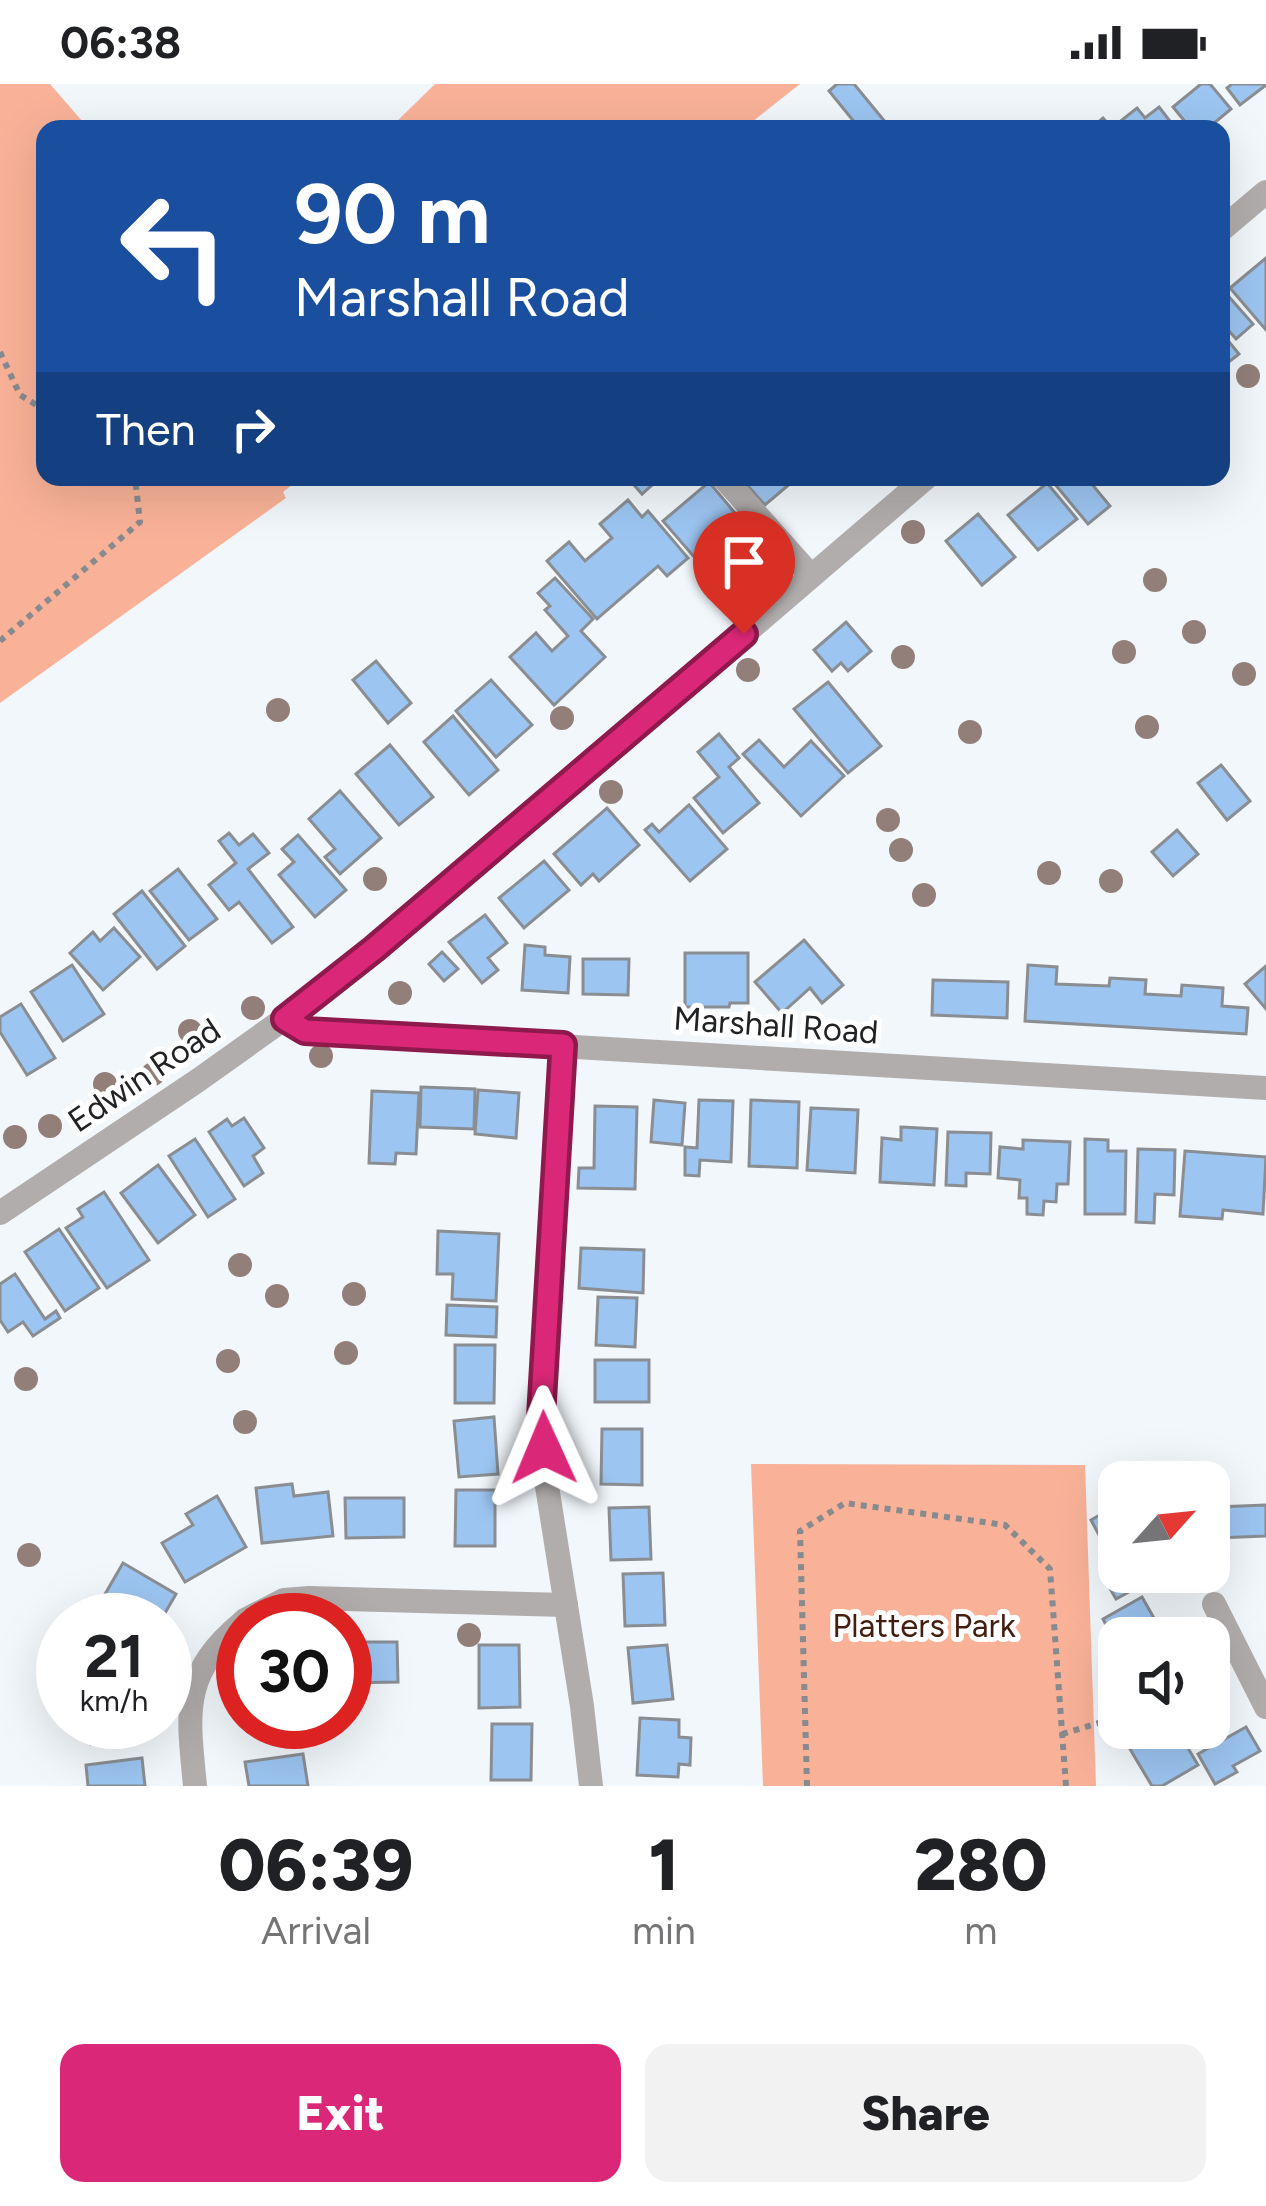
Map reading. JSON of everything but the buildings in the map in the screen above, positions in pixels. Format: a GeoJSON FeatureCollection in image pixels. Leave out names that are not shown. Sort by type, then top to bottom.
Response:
{"type":"FeatureCollection","features":[{"type":"Feature","properties":{"kind":"street"},"geometry":{"type":"LineString","coordinates":[[1230,222],[1266,192]]}},
{"type":"Feature","properties":{"kind":"street"},"geometry":{"type":"LineString","coordinates":[[731,486],[811,576]]}},
{"type":"Feature","properties":{"kind":"street","name":"Edwin Road"},"geometry":{"type":"LineString","coordinates":[[0,1214],[285,1019],[476,863],[916,486]]}},
{"type":"Feature","properties":{"kind":"street","name":"Marshall Road"},"geometry":{"type":"LineString","coordinates":[[285,1019],[305,1031],[1266,1088]]}},
{"type":"Feature","properties":{"kind":"street"},"geometry":{"type":"LineString","coordinates":[[563,1045],[541,1417],[591,1786]]}},
{"type":"Feature","properties":{"kind":"street"},"geometry":{"type":"LineString","coordinates":[[372,1601],[566,1605]]}},
{"type":"Feature","properties":{"kind":"street"},"geometry":{"type":"LineString","coordinates":[[1214,1604],[1266,1707]]}},
{"type":"Feature","properties":{"kind":"street"},"geometry":{"type":"LineString","coordinates":[[195,1786],[190,1701],[216,1648]]}},
{"type":"Feature","properties":{"kind":"path"},"geometry":{"type":"LineString","coordinates":[[0,352],[20,395],[36,405]]}},
{"type":"Feature","properties":{"kind":"path"},"geometry":{"type":"LineString","coordinates":[[0,641],[140,522],[136,486]]}},
{"type":"Feature","properties":{"kind":"path"},"geometry":{"type":"LineString","coordinates":[[807,1786],[800,1531],[845,1502],[1006,1525],[1049,1569],[1066,1786]]}},
{"type":"Feature","properties":{"kind":"path"},"geometry":{"type":"LineString","coordinates":[[1062,1734],[1098,1723]]}},
{"type":"Feature","properties":{"kind":"green space"},"geometry":{"type":"Polygon","coordinates":[[[0,84],[50,84],[81,120],[36,120],[36,486],[291,486],[283,492],[286,498],[0,703],[0,84]]]}},
{"type":"Feature","properties":{"kind":"green space"},"geometry":{"type":"Polygon","coordinates":[[[435,84],[800,84],[754,120],[398,120],[435,84]]]}},
{"type":"Feature","properties":{"kind":"green space","name":"Platters Park"},"geometry":{"type":"Polygon","coordinates":[[[751,1464],[1085,1465],[1096,1786],[763,1786],[751,1464]]]}},
{"type":"Feature","properties":{"kind":"route"},"geometry":{"type":"LineString","coordinates":[[544,1448],[541,1417],[563,1045],[305,1031],[285,1019],[744,634]]}}]}
